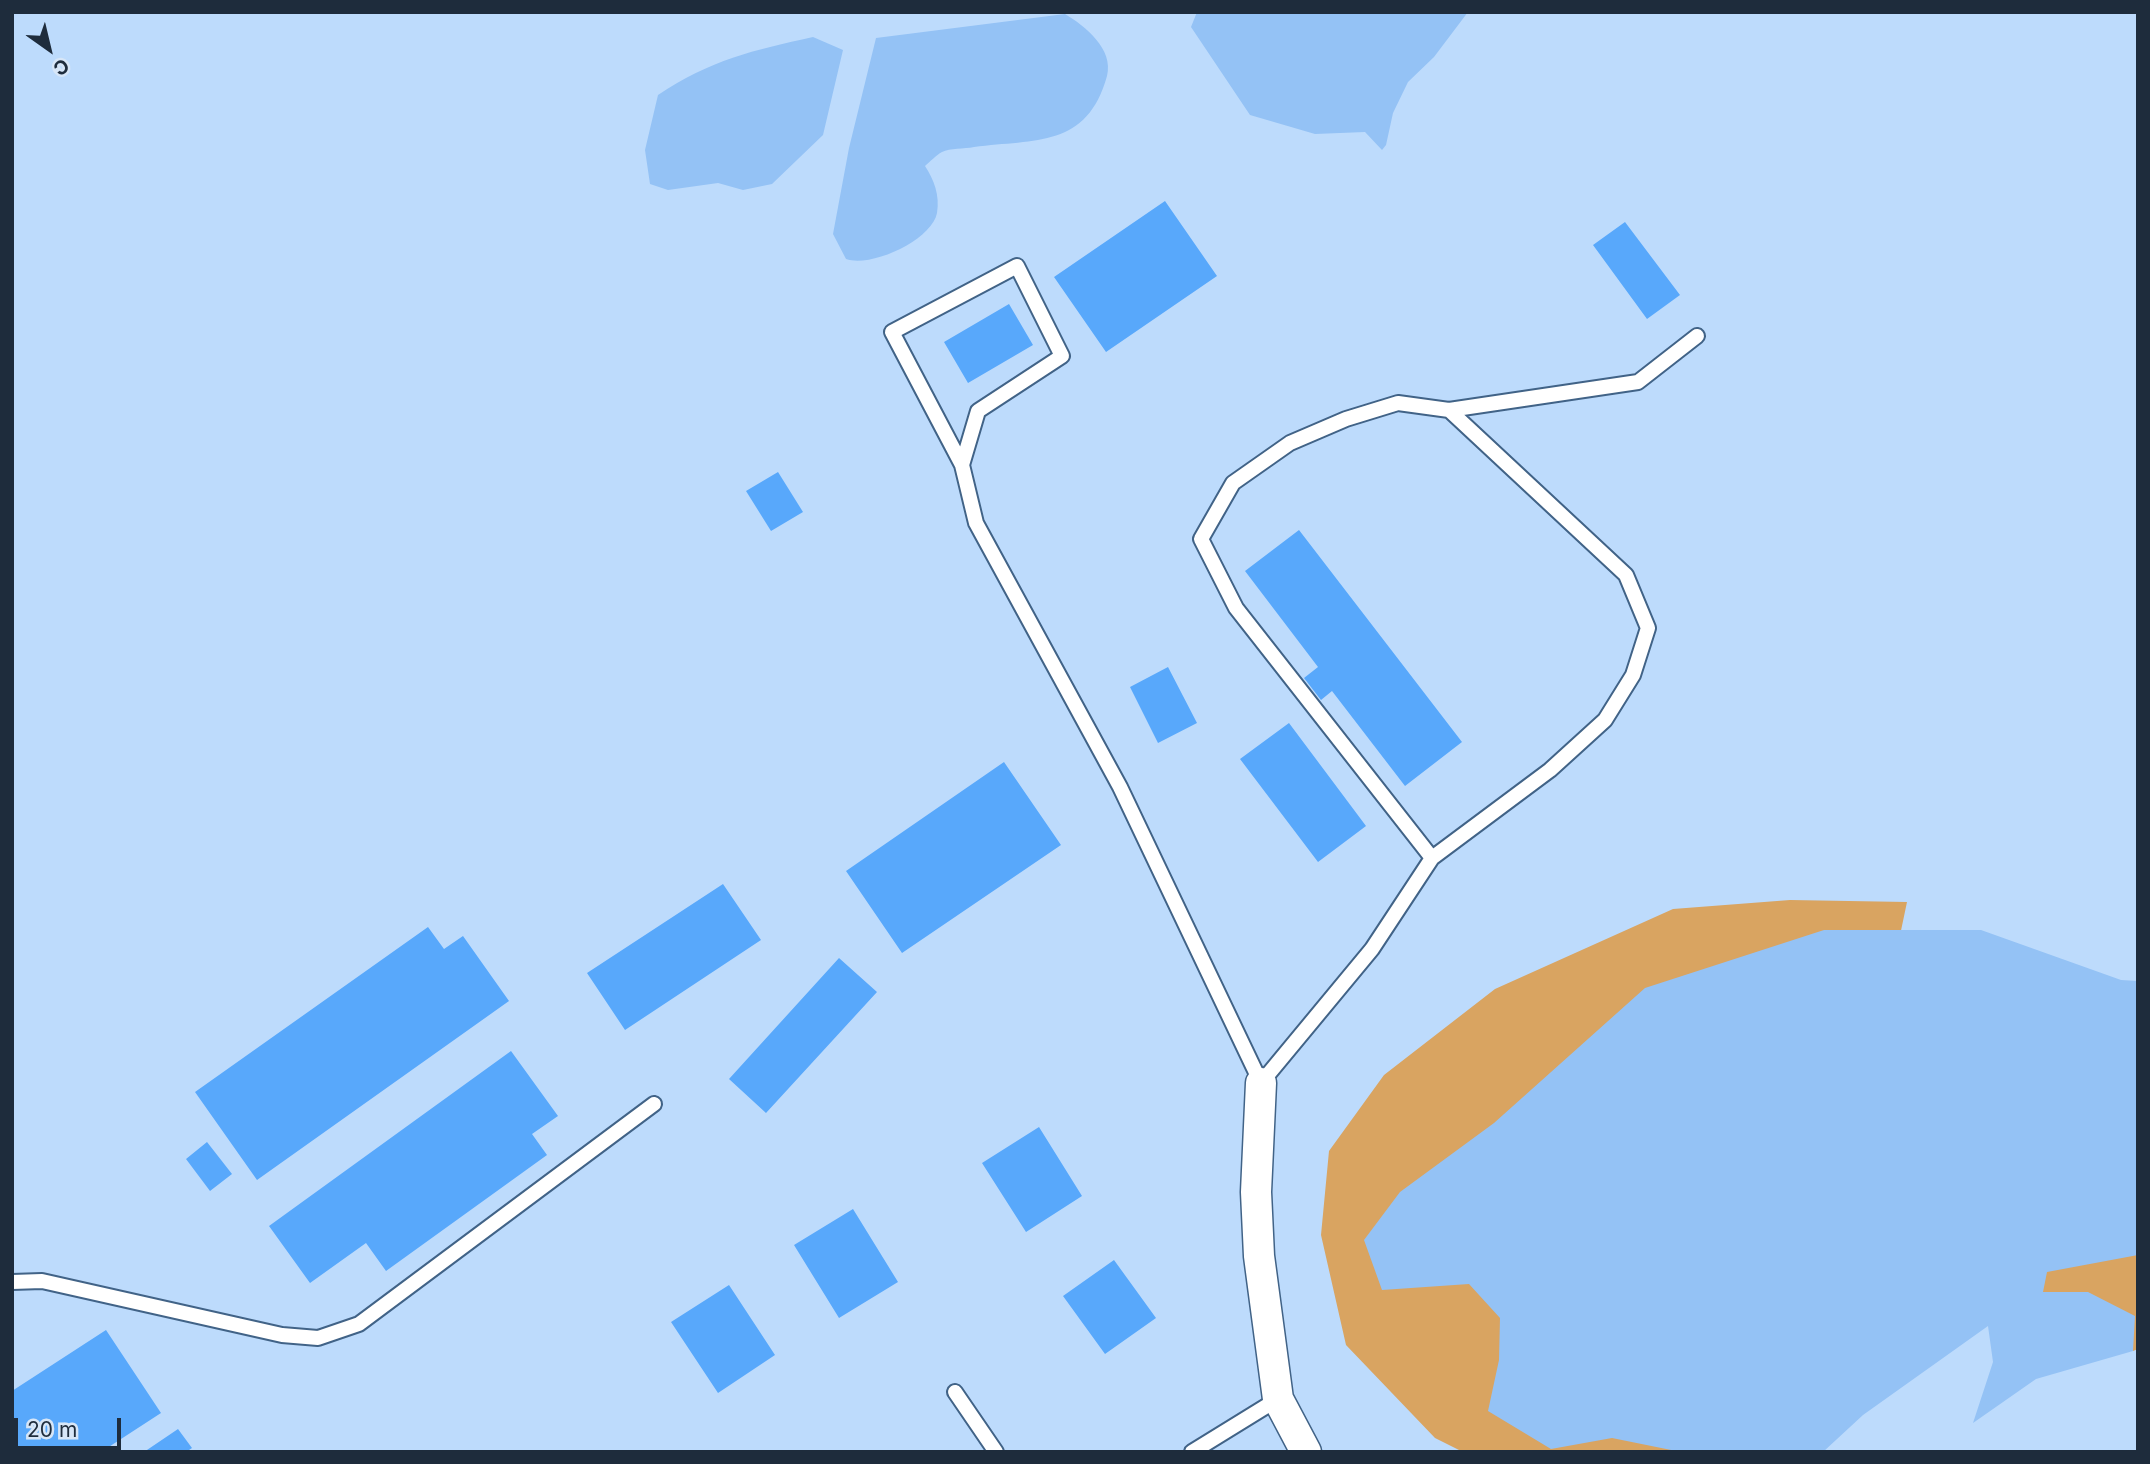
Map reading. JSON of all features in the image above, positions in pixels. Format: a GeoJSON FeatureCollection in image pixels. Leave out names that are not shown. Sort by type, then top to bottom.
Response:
{"type":"FeatureCollection","features":[{"type":"Feature","properties":{"kind":"street"},"geometry":{"type":"LineString","coordinates":[[1261,1083],[1256,1192],[1259,1256],[1278,1399],[1306,1452]]}},
{"type":"Feature","properties":{"kind":"lane"},"geometry":{"type":"LineString","coordinates":[[962,465],[978,411],[1062,356],[1017,265],[891,332],[962,465],[976,523],[1120,787],[1261,1083],[1372,948],[1432,858],[1550,770],[1605,720],[1633,675],[1648,628],[1626,575],[1449,410]]}},
{"type":"Feature","properties":{"kind":"lane"},"geometry":{"type":"LineString","coordinates":[[1432,858],[1236,608],[1201,539],[1233,483],[1290,443],[1346,419],[1398,403],[1449,410],[1638,382],[1697,336]]}},
{"type":"Feature","properties":{"kind":"lane"},"geometry":{"type":"LineString","coordinates":[[12,1282],[42,1281],[282,1335],[318,1338],[359,1324],[654,1104]]}},
{"type":"Feature","properties":{"kind":"lane"},"geometry":{"type":"LineString","coordinates":[[955,1391],[996,1452]]}},
{"type":"Feature","properties":{"kind":"lane"},"geometry":{"type":"LineString","coordinates":[[1192,1452],[1278,1399]]}},
{"type":"Feature","properties":{"kind":"shaded area"},"geometry":{"type":"Polygon","coordinates":[[[1790,900],[1907,902],[1890,983],[1447,1253],[1704,1452],[1463,1452],[1435,1438],[1346,1345],[1321,1235],[1329,1151],[1384,1075],[1495,989],[1673,909],[1790,900]]]}},
{"type":"Feature","properties":{"kind":"shaded area"},"geometry":{"type":"Polygon","coordinates":[[[2138,1221],[2138,1349],[2133,1351],[2072,1330],[2014,1261],[2138,1221]]]}},
{"type":"Feature","properties":{"kind":"water"},"geometry":{"type":"Polygon","coordinates":[[[1197,12],[1468,12],[1434,57],[1408,82],[1393,113],[1386,145],[1382,150],[1365,132],[1315,134],[1250,115],[1191,27],[1197,12]]]}},
{"type":"Feature","properties":{"kind":"water"},"geometry":{"type":"Polygon","coordinates":[[[1065,14],[1096,39],[1108,66],[1098,99],[1086,116],[1072,128],[1056,136],[940,153],[925,166],[936,188],[938,200],[933,223],[913,242],[884,256],[857,261],[846,259],[833,234],[849,148],[876,38],[1065,14]]]}},
{"type":"Feature","properties":{"kind":"water"},"geometry":{"type":"Polygon","coordinates":[[[813,37],[843,50],[823,135],[772,184],[743,190],[718,183],[668,190],[650,184],[645,150],[658,95],[714,65],[813,37]]]}},
{"type":"Feature","properties":{"kind":"water"},"geometry":{"type":"Polygon","coordinates":[[[1824,930],[1981,930],[2121,980],[2138,981],[2138,1255],[2047,1272],[2043,1292],[2088,1292],[2135,1316],[2133,1351],[2036,1379],[1973,1423],[1993,1362],[1988,1326],[1863,1415],[1823,1452],[1681,1452],[1612,1438],[1551,1449],[1488,1411],[1499,1360],[1500,1318],[1469,1284],[1382,1290],[1364,1240],[1400,1192],[1494,1123],[1645,988],[1824,930]]]}},
{"type":"Feature","properties":{"kind":"building"},"geometry":{"type":"Polygon","coordinates":[[[1165,201],[1217,276],[1106,352],[1054,277],[1165,201]]]}},
{"type":"Feature","properties":{"kind":"building"},"geometry":{"type":"Polygon","coordinates":[[[1625,222],[1680,295],[1647,319],[1593,245],[1625,222]]]}},
{"type":"Feature","properties":{"kind":"building"},"geometry":{"type":"Polygon","coordinates":[[[1009,304],[1033,345],[968,383],[944,342],[1009,304]]]}},
{"type":"Feature","properties":{"kind":"building"},"geometry":{"type":"Polygon","coordinates":[[[778,472],[803,512],[771,531],[746,491],[778,472]]]}},
{"type":"Feature","properties":{"kind":"building"},"geometry":{"type":"Polygon","coordinates":[[[1299,530],[1462,742],[1405,786],[1332,691],[1321,700],[1304,678],[1318,667],[1245,571],[1299,530]]]}},
{"type":"Feature","properties":{"kind":"building"},"geometry":{"type":"Polygon","coordinates":[[[1168,667],[1197,723],[1158,743],[1130,687],[1168,667]]]}},
{"type":"Feature","properties":{"kind":"building"},"geometry":{"type":"Polygon","coordinates":[[[1289,723],[1366,826],[1318,862],[1240,759],[1289,723]]]}},
{"type":"Feature","properties":{"kind":"building"},"geometry":{"type":"Polygon","coordinates":[[[1004,762],[1061,845],[902,953],[846,871],[1004,762]]]}},
{"type":"Feature","properties":{"kind":"building"},"geometry":{"type":"Polygon","coordinates":[[[723,884],[761,940],[625,1030],[587,973],[723,884]]]}},
{"type":"Feature","properties":{"kind":"building"},"geometry":{"type":"Polygon","coordinates":[[[428,927],[444,949],[463,936],[509,1001],[257,1180],[195,1092],[428,927]]]}},
{"type":"Feature","properties":{"kind":"building"},"geometry":{"type":"Polygon","coordinates":[[[839,958],[877,992],[766,1113],[729,1079],[839,958]]]}},
{"type":"Feature","properties":{"kind":"building"},"geometry":{"type":"Polygon","coordinates":[[[511,1051],[558,1116],[532,1134],[547,1155],[386,1271],[366,1243],[310,1283],[269,1226],[511,1051]]]}},
{"type":"Feature","properties":{"kind":"building"},"geometry":{"type":"Polygon","coordinates":[[[1039,1127],[1082,1196],[1026,1232],[982,1163],[1039,1127]]]}},
{"type":"Feature","properties":{"kind":"building"},"geometry":{"type":"Polygon","coordinates":[[[207,1142],[232,1174],[210,1191],[186,1159],[207,1142]]]}},
{"type":"Feature","properties":{"kind":"building"},"geometry":{"type":"Polygon","coordinates":[[[853,1209],[898,1282],[839,1318],[794,1245],[853,1209]]]}},
{"type":"Feature","properties":{"kind":"building"},"geometry":{"type":"Polygon","coordinates":[[[1114,1260],[1156,1318],[1105,1354],[1063,1296],[1114,1260]]]}},
{"type":"Feature","properties":{"kind":"building"},"geometry":{"type":"Polygon","coordinates":[[[729,1285],[775,1355],[718,1393],[671,1322],[729,1285]]]}},
{"type":"Feature","properties":{"kind":"building"},"geometry":{"type":"Polygon","coordinates":[[[106,1330],[161,1413],[101,1452],[12,1452],[12,1391],[106,1330]]]}},
{"type":"Feature","properties":{"kind":"building"},"geometry":{"type":"Polygon","coordinates":[[[178,1429],[192,1448],[186,1452],[144,1452],[178,1429]]]}}]}
